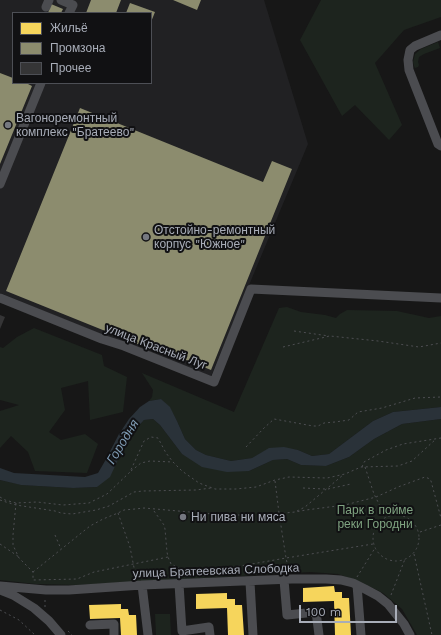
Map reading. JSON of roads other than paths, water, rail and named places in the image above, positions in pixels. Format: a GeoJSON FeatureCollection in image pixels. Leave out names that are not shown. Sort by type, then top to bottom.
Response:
{"type":"FeatureCollection","features":[{"type":"Feature","properties":{"kind":"street"},"geometry":{"type":"LineString","coordinates":[[61,0],[72,6]]}},
{"type":"Feature","properties":{"kind":"street"},"geometry":{"type":"LineString","coordinates":[[441,35],[415,46],[410,50],[408,60],[409,70],[438,144],[441,146]]}},
{"type":"Feature","properties":{"kind":"street"},"geometry":{"type":"LineString","coordinates":[[0,184],[41,84]]}},
{"type":"Feature","properties":{"kind":"street","name":"улица Красный Луг"},"geometry":{"type":"LineString","coordinates":[[0,298],[214,382],[252,289],[441,298]]}},
{"type":"Feature","properties":{"kind":"street","name":"улица Братеевская Слободка"},"geometry":{"type":"LineString","coordinates":[[0,586],[46,590],[69,590],[140,585],[326,579],[341,580],[356,583],[378,596],[388,604],[404,624],[410,635]]}},
{"type":"Feature","properties":{"kind":"street"},"geometry":{"type":"LineString","coordinates":[[288,580],[287,615],[316,612],[319,635]]}},
{"type":"Feature","properties":{"kind":"street"},"geometry":{"type":"LineString","coordinates":[[250,582],[253,635]]}},
{"type":"Feature","properties":{"kind":"street"},"geometry":{"type":"LineString","coordinates":[[356,583],[361,635]]}},
{"type":"Feature","properties":{"kind":"street"},"geometry":{"type":"LineString","coordinates":[[179,584],[182,630],[209,627],[210,635]]}},
{"type":"Feature","properties":{"kind":"street"},"geometry":{"type":"LineString","coordinates":[[140,585],[148,635]]}},
{"type":"Feature","properties":{"kind":"street"},"geometry":{"type":"LineString","coordinates":[[0,590],[13,595],[34,608],[63,632]]}},
{"type":"Feature","properties":{"kind":"street"},"geometry":{"type":"LineString","coordinates":[[90,624],[114,624],[114,635]]}},
{"type":"Feature","properties":{"kind":"water","name":"Городня"},"geometry":{"type":"Polygon","coordinates":[[[161,399],[170,407],[185,439],[196,450],[206,455],[231,461],[252,458],[269,448],[284,447],[298,450],[312,456],[329,454],[373,421],[393,412],[441,407],[441,419],[402,424],[374,439],[349,457],[326,466],[301,465],[287,459],[273,460],[249,471],[227,472],[202,467],[182,454],[160,425],[153,419],[144,420],[133,432],[110,477],[97,487],[73,488],[21,485],[0,480],[0,468],[14,473],[85,477],[98,473],[119,434],[129,419],[140,407],[149,401],[161,399]]]}},
{"type":"Feature","properties":{"kind":"place","name":"Вагоноремонтный комплекс \"Братеево\""},"geometry":{"type":"Point","coordinates":[8,125]}},
{"type":"Feature","properties":{"kind":"place","name":"Отстойно-ремонтный корпус \"Южное\""},"geometry":{"type":"Point","coordinates":[146,237]}},
{"type":"Feature","properties":{"kind":"place","name":"Ни пива ни мяса"},"geometry":{"type":"Point","coordinates":[183,517]}},
{"type":"Feature","properties":{"kind":"park label","name":"Парк в пойме реки Городни"},"geometry":{"type":"Point","coordinates":[375,517]}}]}
